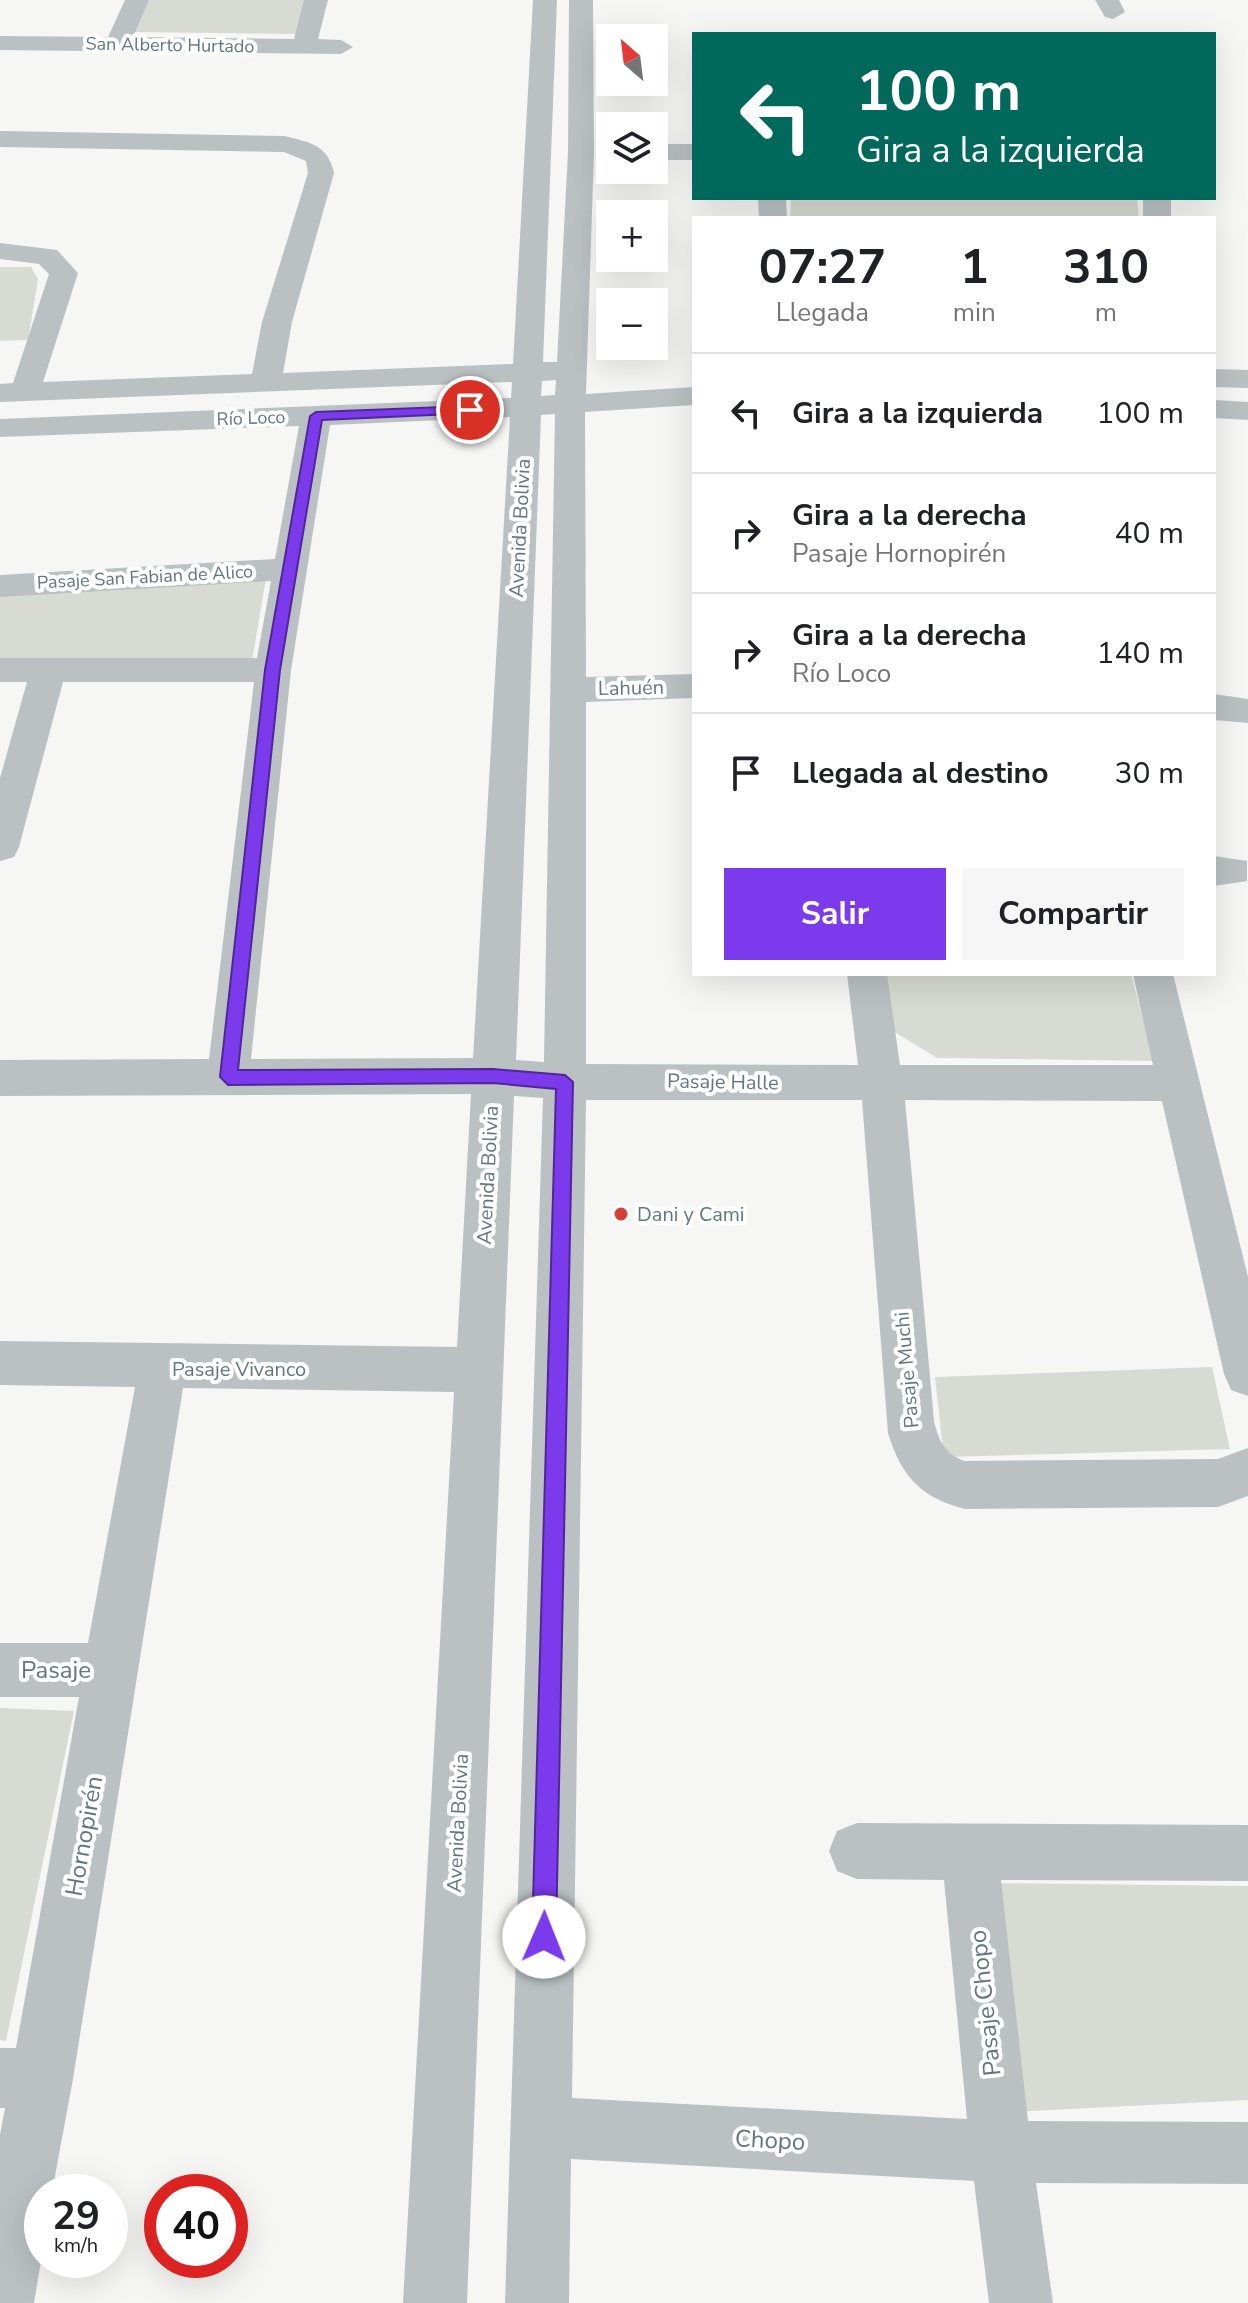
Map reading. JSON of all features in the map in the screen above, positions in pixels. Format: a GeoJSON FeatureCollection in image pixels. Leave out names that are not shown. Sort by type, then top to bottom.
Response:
{"type":"FeatureCollection","features":[{"type":"Feature","properties":{"kind":"street"},"geometry":{"type":"LineString","coordinates":[[117,45],[137,0]]}},
{"type":"Feature","properties":{"kind":"street"},"geometry":{"type":"LineString","coordinates":[[304,47],[316,0]]}},
{"type":"Feature","properties":{"kind":"street","name":"Avenida Bolivia"},"geometry":{"type":"LineString","coordinates":[[435,2303],[545,0]]}},
{"type":"Feature","properties":{"kind":"street"},"geometry":{"type":"LineString","coordinates":[[537,2303],[565,1082],[571,403],[595,152],[581,0]]}},
{"type":"Feature","properties":{"kind":"street","name":"San Alberto Hurtado"},"geometry":{"type":"LineString","coordinates":[[0,43],[341,47]]}},
{"type":"Feature","properties":{"kind":"street"},"geometry":{"type":"LineString","coordinates":[[0,139],[284,144],[303,148],[318,158],[321,173],[277,322],[266,382]]}},
{"type":"Feature","properties":{"kind":"street"},"geometry":{"type":"LineString","coordinates":[[539,149],[595,152]]}},
{"type":"Feature","properties":{"kind":"street"},"geometry":{"type":"LineString","coordinates":[[668,152],[692,152]]}},
{"type":"Feature","properties":{"kind":"street"},"geometry":{"type":"LineString","coordinates":[[0,251],[47,256],[64,273],[12,392]]}},
{"type":"Feature","properties":{"kind":"street","name":"Río Loco"},"geometry":{"type":"LineString","coordinates":[[0,428],[316,416],[527,389],[573,371],[692,371]]}},
{"type":"Feature","properties":{"kind":"street"},"geometry":{"type":"LineString","coordinates":[[1216,378],[1248,379]]}},
{"type":"Feature","properties":{"kind":"street","name":"Río Loco"},"geometry":{"type":"LineString","coordinates":[[12,392],[266,382],[527,389],[571,403],[692,396]]}},
{"type":"Feature","properties":{"kind":"street"},"geometry":{"type":"LineString","coordinates":[[1216,409],[1248,411]]}},
{"type":"Feature","properties":{"kind":"street"},"geometry":{"type":"LineString","coordinates":[[228,1077],[273,670],[316,416]]}},
{"type":"Feature","properties":{"kind":"street","name":"Pasaje San Fabian de Alico"},"geometry":{"type":"LineString","coordinates":[[0,586],[289,569]]}},
{"type":"Feature","properties":{"kind":"street"},"geometry":{"type":"LineString","coordinates":[[0,670],[273,670]]}},
{"type":"Feature","properties":{"kind":"street"},"geometry":{"type":"LineString","coordinates":[[0,847],[48,670]]}},
{"type":"Feature","properties":{"kind":"street","name":"Lahuén"},"geometry":{"type":"LineString","coordinates":[[567,690],[692,686]]}},
{"type":"Feature","properties":{"kind":"street","name":"Pasaje Muchi"},"geometry":{"type":"LineString","coordinates":[[867,976],[882,1085],[910,1421],[913,1440],[931,1472],[948,1482],[965,1485],[1218,1483],[1248,1472]]}},
{"type":"Feature","properties":{"kind":"street"},"geometry":{"type":"LineString","coordinates":[[1153,976],[1248,1374]]}},
{"type":"Feature","properties":{"kind":"street","name":"Pasaje Halle"},"geometry":{"type":"LineString","coordinates":[[0,1078],[493,1076],[565,1082],[882,1085]]}},
{"type":"Feature","properties":{"kind":"street"},"geometry":{"type":"LineString","coordinates":[[882,1085],[1179,1083]]}},
{"type":"Feature","properties":{"kind":"street","name":"Pasaje Vivanco"},"geometry":{"type":"LineString","coordinates":[[0,1363],[162,1368],[479,1370]]}},
{"type":"Feature","properties":{"kind":"street","name":"Hornopirén"},"geometry":{"type":"LineString","coordinates":[[2,2303],[21,2079],[112,1670],[162,1368]]}},
{"type":"Feature","properties":{"kind":"street","name":"Pasaje"},"geometry":{"type":"LineString","coordinates":[[0,1670],[112,1670]]}},
{"type":"Feature","properties":{"kind":"street"},"geometry":{"type":"LineString","coordinates":[[857,1851],[1248,1853]]}},
{"type":"Feature","properties":{"kind":"street","name":"Pasaje Chopo"},"geometry":{"type":"LineString","coordinates":[[970,1853],[1001,2152],[1021,2303]]}},
{"type":"Feature","properties":{"kind":"street","name":"Chopo"},"geometry":{"type":"LineString","coordinates":[[540,2127],[1001,2152]]}},
{"type":"Feature","properties":{"kind":"street"},"geometry":{"type":"LineString","coordinates":[[1001,2152],[1248,2153]]}},
{"type":"Feature","properties":{"kind":"shaded area"},"geometry":{"type":"Polygon","coordinates":[[[146,0],[305,0],[296,34],[133,32],[146,0]]]}},
{"type":"Feature","properties":{"kind":"shaded area"},"geometry":{"type":"Polygon","coordinates":[[[791,200],[1137,200],[1139,216],[790,216],[791,200]]]}},
{"type":"Feature","properties":{"kind":"shaded area"},"geometry":{"type":"Polygon","coordinates":[[[0,267],[31,267],[38,279],[28,340],[0,341],[0,267]]]}},
{"type":"Feature","properties":{"kind":"shaded area"},"geometry":{"type":"Polygon","coordinates":[[[266,578],[252,661],[0,663],[0,596],[266,578]]]}},
{"type":"Feature","properties":{"kind":"shaded area"},"geometry":{"type":"Polygon","coordinates":[[[881,976],[1132,976],[1154,1061],[937,1058],[888,1028],[881,976]]]}},
{"type":"Feature","properties":{"kind":"shaded area"},"geometry":{"type":"Polygon","coordinates":[[[1212,1367],[1230,1449],[944,1457],[935,1377],[1212,1367]]]}},
{"type":"Feature","properties":{"kind":"shaded area"},"geometry":{"type":"Polygon","coordinates":[[[0,1708],[74,1711],[6,2041],[0,2040],[0,1708]]]}},
{"type":"Feature","properties":{"kind":"shaded area"},"geometry":{"type":"Polygon","coordinates":[[[985,1883],[1248,1886],[1248,2100],[1013,2112],[985,1883]]]}},
{"type":"Feature","properties":{"kind":"place","name":"Dani y Cami"},"geometry":{"type":"Point","coordinates":[621,1214]}},
{"type":"Feature","properties":{"kind":"route"},"geometry":{"type":"LineString","coordinates":[[470,410],[316,416],[273,670],[228,1077],[493,1076],[565,1082],[544,1937]]}}]}
